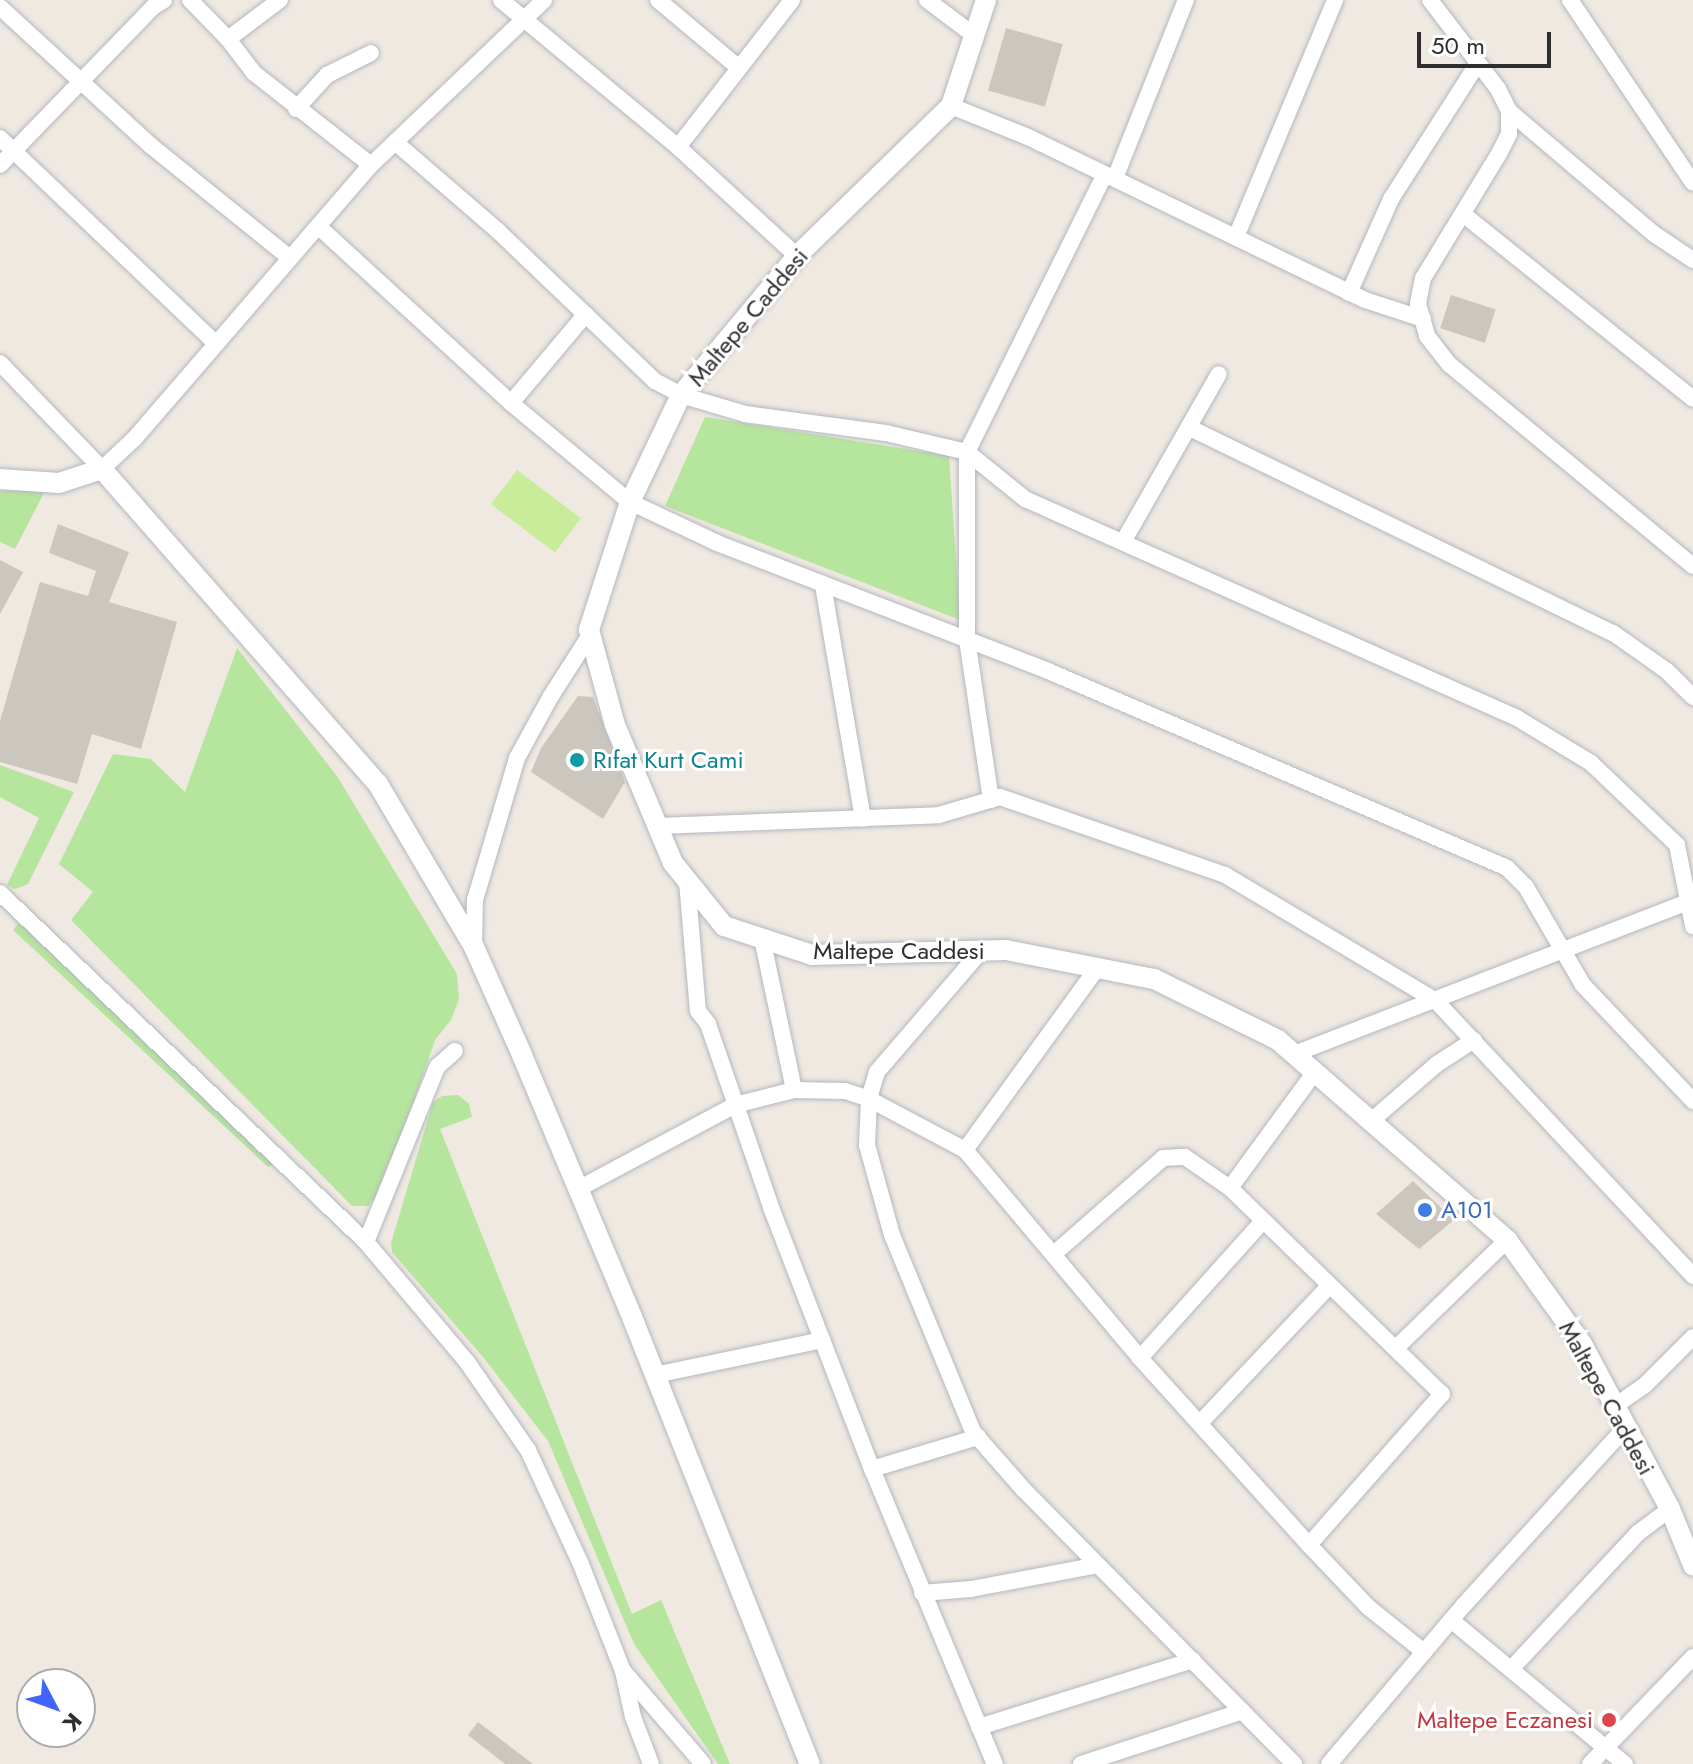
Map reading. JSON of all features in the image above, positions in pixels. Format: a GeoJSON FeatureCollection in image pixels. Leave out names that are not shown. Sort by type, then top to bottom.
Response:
{"type":"FeatureCollection","features":[{"type":"Feature","properties":{"kind":"street"},"geometry":{"type":"LineString","coordinates":[[0,165],[153,7],[164,0]]}},
{"type":"Feature","properties":{"kind":"street"},"geometry":{"type":"LineString","coordinates":[[190,0],[228,39],[254,73],[371,165]]}},
{"type":"Feature","properties":{"kind":"street"},"geometry":{"type":"LineString","coordinates":[[228,39],[280,0]]}},
{"type":"Feature","properties":{"kind":"street"},"geometry":{"type":"LineString","coordinates":[[501,0],[678,147],[797,256]]}},
{"type":"Feature","properties":{"kind":"street"},"geometry":{"type":"LineString","coordinates":[[0,479],[59,483],[102,469],[135,438],[371,165],[544,0]]}},
{"type":"Feature","properties":{"kind":"street"},"geometry":{"type":"LineString","coordinates":[[658,0],[739,68]]}},
{"type":"Feature","properties":{"kind":"street"},"geometry":{"type":"LineString","coordinates":[[678,147],[792,0]]}},
{"type":"Feature","properties":{"kind":"street"},"geometry":{"type":"LineString","coordinates":[[927,0],[975,36]]}},
{"type":"Feature","properties":{"kind":"street","name":"Maltepe Caddesi"},"geometry":{"type":"LineString","coordinates":[[986,0],[951,106],[797,256],[681,395],[630,502],[589,630],[615,725],[673,863],[724,926],[812,955],[1006,950],[1154,979],[1278,1040],[1507,1240],[1582,1344],[1670,1509],[1693,1565]]}},
{"type":"Feature","properties":{"kind":"street"},"geometry":{"type":"LineString","coordinates":[[991,800],[967,640],[967,452],[1110,176],[1186,0]]}},
{"type":"Feature","properties":{"kind":"street"},"geometry":{"type":"LineString","coordinates":[[1236,237],[1335,0]]}},
{"type":"Feature","properties":{"kind":"street"},"geometry":{"type":"LineString","coordinates":[[1430,0],[1478,63],[1509,111],[1654,234],[1693,260]]}},
{"type":"Feature","properties":{"kind":"street"},"geometry":{"type":"LineString","coordinates":[[1570,0],[1693,183]]}},
{"type":"Feature","properties":{"kind":"street"},"geometry":{"type":"LineString","coordinates":[[0,7],[191,181],[289,257]]}},
{"type":"Feature","properties":{"kind":"street"},"geometry":{"type":"LineString","coordinates":[[296,109],[327,75],[371,53]]}},
{"type":"Feature","properties":{"kind":"street"},"geometry":{"type":"LineString","coordinates":[[1349,293],[1391,199],[1478,63]]}},
{"type":"Feature","properties":{"kind":"street"},"geometry":{"type":"LineString","coordinates":[[951,106],[1110,176],[1349,293],[1423,319]]}},
{"type":"Feature","properties":{"kind":"street"},"geometry":{"type":"LineString","coordinates":[[1509,111],[1509,134],[1423,278],[1418,304],[1427,336],[1450,365],[1693,566]]}},
{"type":"Feature","properties":{"kind":"street"},"geometry":{"type":"LineString","coordinates":[[0,138],[216,344]]}},
{"type":"Feature","properties":{"kind":"street"},"geometry":{"type":"LineString","coordinates":[[395,142],[498,231],[655,381],[681,395],[745,414],[886,433],[967,452],[1025,499],[1517,718],[1591,763],[1677,845],[1691,901],[1693,926]]}},
{"type":"Feature","properties":{"kind":"street"},"geometry":{"type":"LineString","coordinates":[[1463,214],[1693,399]]}},
{"type":"Feature","properties":{"kind":"street"},"geometry":{"type":"LineString","coordinates":[[319,227],[511,403],[630,502],[717,543],[1048,671],[1507,868],[1526,887],[1583,985],[1693,1101]]}},
{"type":"Feature","properties":{"kind":"street"},"geometry":{"type":"LineString","coordinates":[[511,403],[586,314]]}},
{"type":"Feature","properties":{"kind":"street"},"geometry":{"type":"LineString","coordinates":[[0,363],[102,469],[378,784],[474,947],[655,1375],[810,1764]]}},
{"type":"Feature","properties":{"kind":"street"},"geometry":{"type":"LineString","coordinates":[[1123,542],[1219,374]]}},
{"type":"Feature","properties":{"kind":"street"},"geometry":{"type":"LineString","coordinates":[[1190,428],[1613,633],[1667,671],[1693,697]]}},
{"type":"Feature","properties":{"kind":"street"},"geometry":{"type":"LineString","coordinates":[[823,585],[863,819]]}},
{"type":"Feature","properties":{"kind":"street"},"geometry":{"type":"LineString","coordinates":[[474,947],[475,900],[517,758],[590,635]]}},
{"type":"Feature","properties":{"kind":"street"},"geometry":{"type":"LineString","coordinates":[[658,826],[939,815],[1000,797],[1225,875],[1435,1000],[1693,1276]]}},
{"type":"Feature","properties":{"kind":"street"},"geometry":{"type":"LineString","coordinates":[[687,881],[698,1011],[708,1024],[735,1105],[872,1469],[995,1764]]}},
{"type":"Feature","properties":{"kind":"street"},"geometry":{"type":"LineString","coordinates":[[0,893],[366,1242],[467,1362],[528,1450],[580,1562],[623,1671],[633,1717],[651,1764]]}},
{"type":"Feature","properties":{"kind":"street"},"geometry":{"type":"LineString","coordinates":[[1294,1054],[1691,901]]}},
{"type":"Feature","properties":{"kind":"street"},"geometry":{"type":"LineString","coordinates":[[762,938],[794,1090]]}},
{"type":"Feature","properties":{"kind":"street"},"geometry":{"type":"LineString","coordinates":[[981,951],[877,1072],[869,1099],[867,1145],[892,1235],[978,1437],[1098,1565],[1294,1764]]}},
{"type":"Feature","properties":{"kind":"street"},"geometry":{"type":"LineString","coordinates":[[965,1150],[1097,968]]}},
{"type":"Feature","properties":{"kind":"street"},"geometry":{"type":"LineString","coordinates":[[1371,1121],[1437,1064],[1474,1040]]}},
{"type":"Feature","properties":{"kind":"street"},"geometry":{"type":"LineString","coordinates":[[366,1242],[437,1067],[455,1051]]}},
{"type":"Feature","properties":{"kind":"street"},"geometry":{"type":"LineString","coordinates":[[1230,1188],[1315,1072]]}},
{"type":"Feature","properties":{"kind":"street"},"geometry":{"type":"LineString","coordinates":[[578,1189],[735,1105],[794,1090],[845,1091],[869,1099],[965,1150],[1055,1253],[1140,1358],[1309,1545],[1368,1607],[1424,1652]]}},
{"type":"Feature","properties":{"kind":"street"},"geometry":{"type":"LineString","coordinates":[[1055,1253],[1163,1158],[1185,1157],[1230,1188],[1328,1287],[1442,1394],[1309,1545]]}},
{"type":"Feature","properties":{"kind":"street"},"geometry":{"type":"LineString","coordinates":[[1140,1358],[1263,1221]]}},
{"type":"Feature","properties":{"kind":"street"},"geometry":{"type":"LineString","coordinates":[[1396,1348],[1474,1268],[1507,1240]]}},
{"type":"Feature","properties":{"kind":"street"},"geometry":{"type":"LineString","coordinates":[[1200,1423],[1328,1287]]}},
{"type":"Feature","properties":{"kind":"street"},"geometry":{"type":"LineString","coordinates":[[1615,1406],[1646,1384],[1693,1337]]}},
{"type":"Feature","properties":{"kind":"street"},"geometry":{"type":"LineString","coordinates":[[655,1375],[822,1340]]}},
{"type":"Feature","properties":{"kind":"street"},"geometry":{"type":"LineString","coordinates":[[1329,1764],[1451,1620],[1626,1427]]}},
{"type":"Feature","properties":{"kind":"street"},"geometry":{"type":"LineString","coordinates":[[872,1469],[978,1437]]}},
{"type":"Feature","properties":{"kind":"street"},"geometry":{"type":"LineString","coordinates":[[1512,1668],[1638,1533],[1670,1509]]}},
{"type":"Feature","properties":{"kind":"street"},"geometry":{"type":"LineString","coordinates":[[922,1593],[971,1589],[1098,1565]]}},
{"type":"Feature","properties":{"kind":"street"},"geometry":{"type":"LineString","coordinates":[[1451,1620],[1625,1764]]}},
{"type":"Feature","properties":{"kind":"street"},"geometry":{"type":"LineString","coordinates":[[1590,1764],[1693,1657]]}},
{"type":"Feature","properties":{"kind":"street"},"geometry":{"type":"LineString","coordinates":[[979,1727],[1193,1660]]}},
{"type":"Feature","properties":{"kind":"street"},"geometry":{"type":"LineString","coordinates":[[623,1671],[703,1764]]}},
{"type":"Feature","properties":{"kind":"street"},"geometry":{"type":"LineString","coordinates":[[1081,1764],[1243,1711]]}},
{"type":"Feature","properties":{"kind":"green space"},"geometry":{"type":"Polygon","coordinates":[[[705,417],[949,456],[960,620],[665,506],[705,417]]]}},
{"type":"Feature","properties":{"kind":"green space"},"geometry":{"type":"Polygon","coordinates":[[[517,470],[581,518],[555,552],[491,504],[517,470]]]}},
{"type":"Feature","properties":{"kind":"green space"},"geometry":{"type":"Polygon","coordinates":[[[0,491],[45,491],[15,549],[0,542],[0,491]]]}},
{"type":"Feature","properties":{"kind":"green space"},"geometry":{"type":"Polygon","coordinates":[[[237,648],[337,776],[457,974],[459,999],[451,1020],[435,1040],[386,1181],[369,1206],[352,1206],[71,920],[93,892],[59,864],[113,754],[151,759],[185,792],[237,648]]]}},
{"type":"Feature","properties":{"kind":"green space"},"geometry":{"type":"Polygon","coordinates":[[[0,765],[74,792],[28,884],[15,889],[7,885],[39,818],[0,797],[0,765]]]}},
{"type":"Feature","properties":{"kind":"green space"},"geometry":{"type":"Polygon","coordinates":[[[20,922],[274,1160],[273,1165],[268,1167],[13,930],[20,922]]]}},
{"type":"Feature","properties":{"kind":"green space"},"geometry":{"type":"Polygon","coordinates":[[[458,1095],[469,1104],[472,1117],[440,1129],[632,1614],[661,1600],[730,1764],[718,1764],[634,1644],[548,1441],[483,1357],[392,1252],[391,1243],[433,1102],[442,1096],[458,1095]]]}},
{"type":"Feature","properties":{"kind":"building"},"geometry":{"type":"Polygon","coordinates":[[[1006,28],[1063,44],[1045,107],[988,90],[1006,28]]]}},
{"type":"Feature","properties":{"kind":"building"},"geometry":{"type":"Polygon","coordinates":[[[1451,295],[1496,310],[1485,343],[1440,328],[1451,295]]]}},
{"type":"Feature","properties":{"kind":"building"},"geometry":{"type":"Polygon","coordinates":[[[58,524],[129,552],[109,602],[177,622],[141,749],[92,734],[77,784],[0,762],[0,721],[40,582],[88,596],[96,571],[49,553],[58,524]]]}},
{"type":"Feature","properties":{"kind":"building"},"geometry":{"type":"Polygon","coordinates":[[[0,560],[23,572],[0,614],[0,560]]]}},
{"type":"Feature","properties":{"kind":"building","name":"Rıfat Kurt Cami"},"geometry":{"type":"Polygon","coordinates":[[[578,696],[593,697],[625,782],[603,819],[531,772],[541,748],[578,696]]]}},
{"type":"Feature","properties":{"kind":"building"},"geometry":{"type":"Polygon","coordinates":[[[1413,1181],[1454,1220],[1419,1249],[1376,1214],[1413,1181]]]}},
{"type":"Feature","properties":{"kind":"building"},"geometry":{"type":"Polygon","coordinates":[[[478,1722],[533,1764],[505,1764],[468,1735],[478,1722]]]}},
{"type":"Feature","properties":{"kind":"place","name":"Rıfat Kurt Cami"},"geometry":{"type":"Point","coordinates":[577,760]}},
{"type":"Feature","properties":{"kind":"place","name":"A101"},"geometry":{"type":"Point","coordinates":[1425,1210]}},
{"type":"Feature","properties":{"kind":"place","name":"Maltepe Eczanesi"},"geometry":{"type":"Point","coordinates":[1609,1720]}}]}
